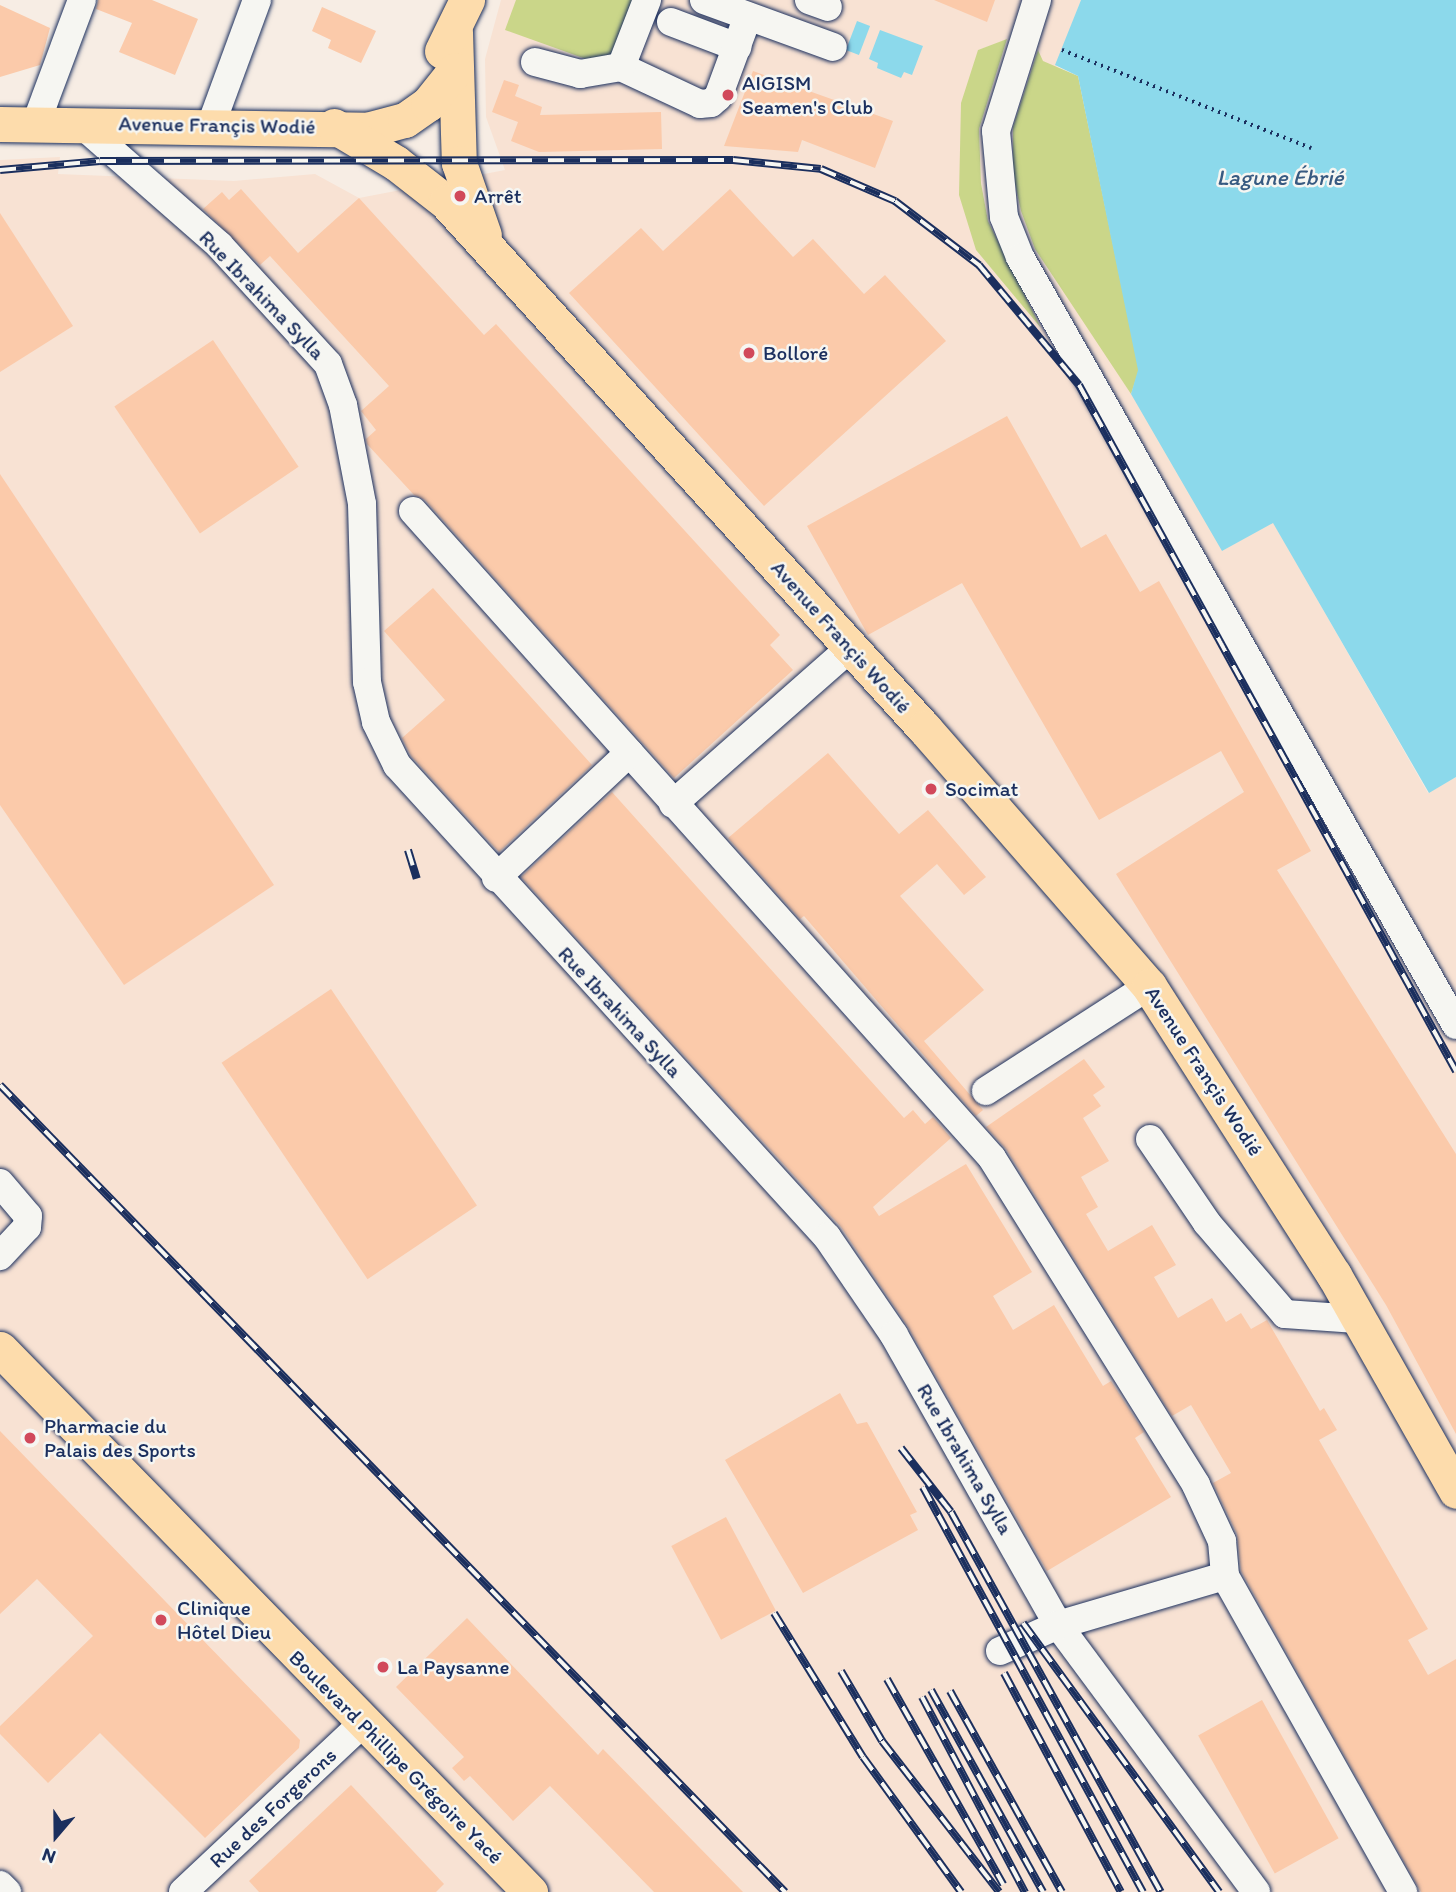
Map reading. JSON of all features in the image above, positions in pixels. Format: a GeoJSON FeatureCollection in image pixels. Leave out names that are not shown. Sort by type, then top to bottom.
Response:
{"type":"FeatureCollection","features":[{"type":"Feature","properties":{"kind":"main road"},"geometry":{"type":"LineString","coordinates":[[461,16],[455,70],[460,163],[491,251]]}},
{"type":"Feature","properties":{"kind":"main road"},"geometry":{"type":"LineString","coordinates":[[334,126],[386,109],[408,95],[461,16]]}},
{"type":"Feature","properties":{"kind":"main road"},"geometry":{"type":"LineString","coordinates":[[334,126],[367,130],[405,120],[428,104],[455,70]]}},
{"type":"Feature","properties":{"kind":"main road","name":"Avenue Françis Wodié"},"geometry":{"type":"LineString","coordinates":[[0,124],[334,126],[424,184],[491,251],[850,648],[1149,986],[1268,1168],[1456,1491]]}},
{"type":"Feature","properties":{"kind":"main road","name":"Boulevard Phillipe Grégoire Yacé"},"geometry":{"type":"LineString","coordinates":[[0,1349],[362,1724],[530,1892]]}},
{"type":"Feature","properties":{"kind":"street"},"geometry":{"type":"LineString","coordinates":[[36,124],[82,0]]}},
{"type":"Feature","properties":{"kind":"street"},"geometry":{"type":"LineString","coordinates":[[211,125],[257,0]]}},
{"type":"Feature","properties":{"kind":"street"},"geometry":{"type":"LineString","coordinates":[[621,67],[647,0]]}},
{"type":"Feature","properties":{"kind":"street"},"geometry":{"type":"LineString","coordinates":[[704,0],[833,47]]}},
{"type":"Feature","properties":{"kind":"street"},"geometry":{"type":"LineString","coordinates":[[1037,0],[1018,53],[996,131],[1004,217],[1020,257],[1456,1025]]}},
{"type":"Feature","properties":{"kind":"street"},"geometry":{"type":"LineString","coordinates":[[535,62],[580,74],[621,67],[700,104],[711,103],[718,97],[748,16]]}},
{"type":"Feature","properties":{"kind":"street"},"geometry":{"type":"LineString","coordinates":[[671,22],[737,47]]}},
{"type":"Feature","properties":{"kind":"street","name":"Rue Ibrahima Sylla"},"geometry":{"type":"LineString","coordinates":[[81,124],[219,246],[328,364],[343,405],[362,504],[367,682],[376,722],[397,765],[496,878],[827,1237],[894,1335],[1058,1625],[1256,1892]]}},
{"type":"Feature","properties":{"kind":"street"},"geometry":{"type":"LineString","coordinates":[[412,511],[992,1158],[1201,1495],[1222,1541],[1225,1576],[1403,1892]]}},
{"type":"Feature","properties":{"kind":"street"},"geometry":{"type":"LineString","coordinates":[[673,804],[850,648]]}},
{"type":"Feature","properties":{"kind":"street"},"geometry":{"type":"LineString","coordinates":[[496,878],[629,753]]}},
{"type":"Feature","properties":{"kind":"street"},"geometry":{"type":"LineString","coordinates":[[986,1091],[1149,986]]}},
{"type":"Feature","properties":{"kind":"street"},"geometry":{"type":"LineString","coordinates":[[1150,1139],[1207,1223],[1285,1314],[1357,1319]]}},
{"type":"Feature","properties":{"kind":"street"},"geometry":{"type":"LineString","coordinates":[[0,1183],[28,1216],[27,1227],[0,1256]]}},
{"type":"Feature","properties":{"kind":"street"},"geometry":{"type":"LineString","coordinates":[[1000,1651],[1058,1625],[1225,1576]]}},
{"type":"Feature","properties":{"kind":"street","name":"Rue des Forgerons"},"geometry":{"type":"LineString","coordinates":[[183,1892],[362,1724]]}},
{"type":"Feature","properties":{"kind":"street"},"geometry":{"type":"LineString","coordinates":[[0,1885],[7,1892]]}},
{"type":"Feature","properties":{"kind":"path"},"geometry":{"type":"LineString","coordinates":[[1062,50],[1311,148]]}},
{"type":"Feature","properties":{"kind":"shaded area"},"geometry":{"type":"Polygon","coordinates":[[[501,0],[1081,0],[1056,65],[1222,551],[1273,522],[1428,793],[1456,777],[1456,1892],[0,1892],[0,160],[60,157],[58,174],[234,181],[315,174],[359,198],[505,170],[486,117],[485,59],[501,0]],[[1007,40],[978,50],[976,250],[1038,324],[988,221],[981,183],[979,129],[1007,40]]]}},
{"type":"Feature","properties":{"kind":"green space"},"geometry":{"type":"Polygon","coordinates":[[[516,0],[635,0],[611,68],[505,30],[516,0]]]}},
{"type":"Feature","properties":{"kind":"green space"},"geometry":{"type":"Polygon","coordinates":[[[1007,39],[979,129],[981,183],[988,221],[1041,328],[976,250],[959,195],[961,103],[978,50],[1007,39]]]}},
{"type":"Feature","properties":{"kind":"green space"},"geometry":{"type":"Polygon","coordinates":[[[1038,50],[1043,61],[1078,76],[1139,370],[1131,394],[1035,249],[1021,211],[1013,174],[1013,127],[1038,50]]]}},
{"type":"Feature","properties":{"kind":"water","name":"Lagune Ébrié"},"geometry":{"type":"Polygon","coordinates":[[[1081,0],[1456,0],[1456,777],[1429,793],[1273,523],[1222,551],[1131,394],[1138,370],[1078,76],[1055,65],[1081,0]]]}},
{"type":"Feature","properties":{"kind":"water"},"geometry":{"type":"Polygon","coordinates":[[[857,21],[870,26],[859,55],[846,50],[857,21]]]}},
{"type":"Feature","properties":{"kind":"water"},"geometry":{"type":"Polygon","coordinates":[[[880,30],[923,46],[912,75],[904,72],[901,78],[877,68],[878,63],[869,59],[880,30]]]}},
{"type":"Feature","properties":{"kind":"building"},"geometry":{"type":"Polygon","coordinates":[[[98,0],[152,0],[198,19],[175,75],[119,52],[132,23],[96,9],[98,0]]]}},
{"type":"Feature","properties":{"kind":"building"},"geometry":{"type":"Polygon","coordinates":[[[934,0],[995,0],[987,22],[934,0]]]}},
{"type":"Feature","properties":{"kind":"building"},"geometry":{"type":"Polygon","coordinates":[[[0,5],[50,28],[40,65],[0,77],[0,5]]]}},
{"type":"Feature","properties":{"kind":"building"},"geometry":{"type":"Polygon","coordinates":[[[322,7],[376,31],[361,63],[328,48],[331,40],[312,31],[322,7]]]}},
{"type":"Feature","properties":{"kind":"building"},"geometry":{"type":"Polygon","coordinates":[[[753,71],[893,121],[875,168],[802,140],[798,152],[724,146],[753,71]]]}},
{"type":"Feature","properties":{"kind":"building"},"geometry":{"type":"Polygon","coordinates":[[[504,80],[519,85],[515,96],[542,107],[540,115],[661,112],[662,149],[539,152],[511,141],[518,122],[492,112],[504,80]]]}},
{"type":"Feature","properties":{"kind":"building"},"geometry":{"type":"Polygon","coordinates":[[[241,189],[298,253],[359,198],[484,335],[496,324],[780,635],[770,645],[793,670],[674,778],[425,500],[414,495],[367,444],[366,439],[376,430],[361,411],[389,386],[270,256],[260,265],[203,209],[222,192],[229,200],[241,189]]]}},
{"type":"Feature","properties":{"kind":"building"},"geometry":{"type":"Polygon","coordinates":[[[730,189],[793,257],[813,239],[864,294],[885,275],[946,341],[764,506],[569,293],[641,228],[663,251],[730,189]]]}},
{"type":"Feature","properties":{"kind":"building"},"geometry":{"type":"Polygon","coordinates":[[[0,213],[73,326],[0,372],[0,213]]]}},
{"type":"Feature","properties":{"kind":"building"},"geometry":{"type":"Polygon","coordinates":[[[213,340],[299,467],[200,533],[114,407],[213,340]]]}},
{"type":"Feature","properties":{"kind":"building"},"geometry":{"type":"Polygon","coordinates":[[[1007,416],[1081,548],[1106,534],[1140,592],[1159,581],[1311,851],[1277,870],[1456,1154],[1456,1434],[1386,1305],[1116,874],[1244,792],[1221,751],[1099,820],[962,583],[868,635],[807,526],[1007,416]]]}},
{"type":"Feature","properties":{"kind":"building"},"geometry":{"type":"Polygon","coordinates":[[[0,474],[274,885],[124,985],[0,805],[0,474]]]}},
{"type":"Feature","properties":{"kind":"building"},"geometry":{"type":"Polygon","coordinates":[[[433,588],[592,765],[499,852],[411,756],[402,738],[445,700],[384,631],[433,588]]]}},
{"type":"Feature","properties":{"kind":"building"},"geometry":{"type":"Polygon","coordinates":[[[828,753],[899,834],[928,810],[986,877],[964,895],[937,864],[900,896],[984,990],[924,1041],[983,1110],[976,1116],[804,916],[800,919],[728,838],[828,753]]]}},
{"type":"Feature","properties":{"kind":"building"},"geometry":{"type":"Polygon","coordinates":[[[612,792],[904,1118],[913,1110],[925,1124],[933,1117],[951,1138],[873,1207],[879,1216],[966,1164],[1032,1272],[993,1296],[1013,1330],[1054,1305],[1103,1386],[1111,1381],[1144,1432],[1135,1438],[1171,1497],[1047,1571],[908,1327],[841,1227],[521,877],[612,792]]]}},
{"type":"Feature","properties":{"kind":"building"},"geometry":{"type":"Polygon","coordinates":[[[331,989],[477,1205],[368,1279],[222,1063],[331,989]]]}},
{"type":"Feature","properties":{"kind":"building"},"geometry":{"type":"Polygon","coordinates":[[[1084,1059],[1105,1087],[1093,1095],[1101,1106],[1083,1118],[1109,1161],[1081,1177],[1098,1207],[1086,1214],[1108,1251],[1152,1225],[1176,1265],[1154,1277],[1178,1318],[1212,1298],[1226,1322],[1241,1313],[1251,1329],[1267,1320],[1320,1411],[1324,1408],[1337,1430],[1319,1440],[1428,1629],[1408,1640],[1428,1675],[1456,1659],[1456,1892],[1421,1892],[1241,1571],[1237,1534],[1213,1483],[1231,1473],[1191,1405],[1172,1416],[1006,1149],[986,1127],[1084,1059]]]}},
{"type":"Feature","properties":{"kind":"building"},"geometry":{"type":"Polygon","coordinates":[[[840,1393],[857,1424],[867,1422],[917,1512],[910,1515],[918,1530],[803,1593],[725,1460],[840,1393]]]}},
{"type":"Feature","properties":{"kind":"building"},"geometry":{"type":"Polygon","coordinates":[[[0,1431],[300,1740],[299,1748],[205,1838],[100,1733],[48,1783],[0,1734],[0,1726],[93,1636],[37,1579],[0,1614],[0,1431]]]}},
{"type":"Feature","properties":{"kind":"building"},"geometry":{"type":"Polygon","coordinates":[[[726,1517],[776,1611],[721,1640],[671,1546],[726,1517]]]}},
{"type":"Feature","properties":{"kind":"building"},"geometry":{"type":"Polygon","coordinates":[[[467,1618],[598,1755],[603,1749],[743,1892],[654,1892],[550,1786],[513,1821],[470,1776],[464,1781],[452,1768],[464,1757],[396,1687],[467,1618]]]}},
{"type":"Feature","properties":{"kind":"building"},"geometry":{"type":"Polygon","coordinates":[[[1262,1700],[1339,1838],[1275,1874],[1198,1735],[1262,1700]]]}},
{"type":"Feature","properties":{"kind":"building"},"geometry":{"type":"Polygon","coordinates":[[[351,1785],[444,1884],[436,1892],[259,1892],[249,1881],[351,1785]]]}},
{"type":"Feature","properties":{"kind":"railway"},"geometry":{"type":"LineString","coordinates":[[0,170],[100,161],[733,160],[821,169],[895,201],[979,265],[1079,385],[1456,1071]]}},
{"type":"Feature","properties":{"kind":"railway"},"geometry":{"type":"LineString","coordinates":[[408,850],[417,879]]}},
{"type":"Feature","properties":{"kind":"railway"},"geometry":{"type":"LineString","coordinates":[[0,1085],[785,1892]]}},
{"type":"Feature","properties":{"kind":"railway"},"geometry":{"type":"LineString","coordinates":[[901,1448],[951,1512],[1161,1892]]}},
{"type":"Feature","properties":{"kind":"railway"},"geometry":{"type":"LineString","coordinates":[[923,1487],[1143,1892]]}},
{"type":"Feature","properties":{"kind":"railway"},"geometry":{"type":"LineString","coordinates":[[774,1613],[863,1757],[961,1892]]}},
{"type":"Feature","properties":{"kind":"railway"},"geometry":{"type":"LineString","coordinates":[[1023,1623],[1219,1892]]}},
{"type":"Feature","properties":{"kind":"railway"},"geometry":{"type":"LineString","coordinates":[[841,1671],[882,1741],[999,1892]]}},
{"type":"Feature","properties":{"kind":"railway"},"geometry":{"type":"LineString","coordinates":[[1004,1673],[1121,1892]]}},
{"type":"Feature","properties":{"kind":"railway"},"geometry":{"type":"LineString","coordinates":[[887,1679],[1003,1884]]}},
{"type":"Feature","properties":{"kind":"railway"},"geometry":{"type":"LineString","coordinates":[[931,1690],[1043,1892]]}},
{"type":"Feature","properties":{"kind":"railway"},"geometry":{"type":"LineString","coordinates":[[950,1691],[1062,1892]]}},
{"type":"Feature","properties":{"kind":"railway"},"geometry":{"type":"LineString","coordinates":[[922,1697],[1025,1892]]}},
{"type":"Feature","properties":{"kind":"place","name":"AIGISM Seamen's Club"},"geometry":{"type":"Point","coordinates":[728,95]}},
{"type":"Feature","properties":{"kind":"place","name":"Arrêt"},"geometry":{"type":"Point","coordinates":[460,196]}},
{"type":"Feature","properties":{"kind":"place","name":"Bolloré"},"geometry":{"type":"Point","coordinates":[749,353]}},
{"type":"Feature","properties":{"kind":"place","name":"Socimat"},"geometry":{"type":"Point","coordinates":[931,789]}},
{"type":"Feature","properties":{"kind":"place","name":"Pharmacie du Palais des Sports"},"geometry":{"type":"Point","coordinates":[30,1438]}},
{"type":"Feature","properties":{"kind":"place","name":"Clinique Hôtel Dieu"},"geometry":{"type":"Point","coordinates":[161,1620]}},
{"type":"Feature","properties":{"kind":"place","name":"La Paysanne"},"geometry":{"type":"Point","coordinates":[383,1667]}}]}
